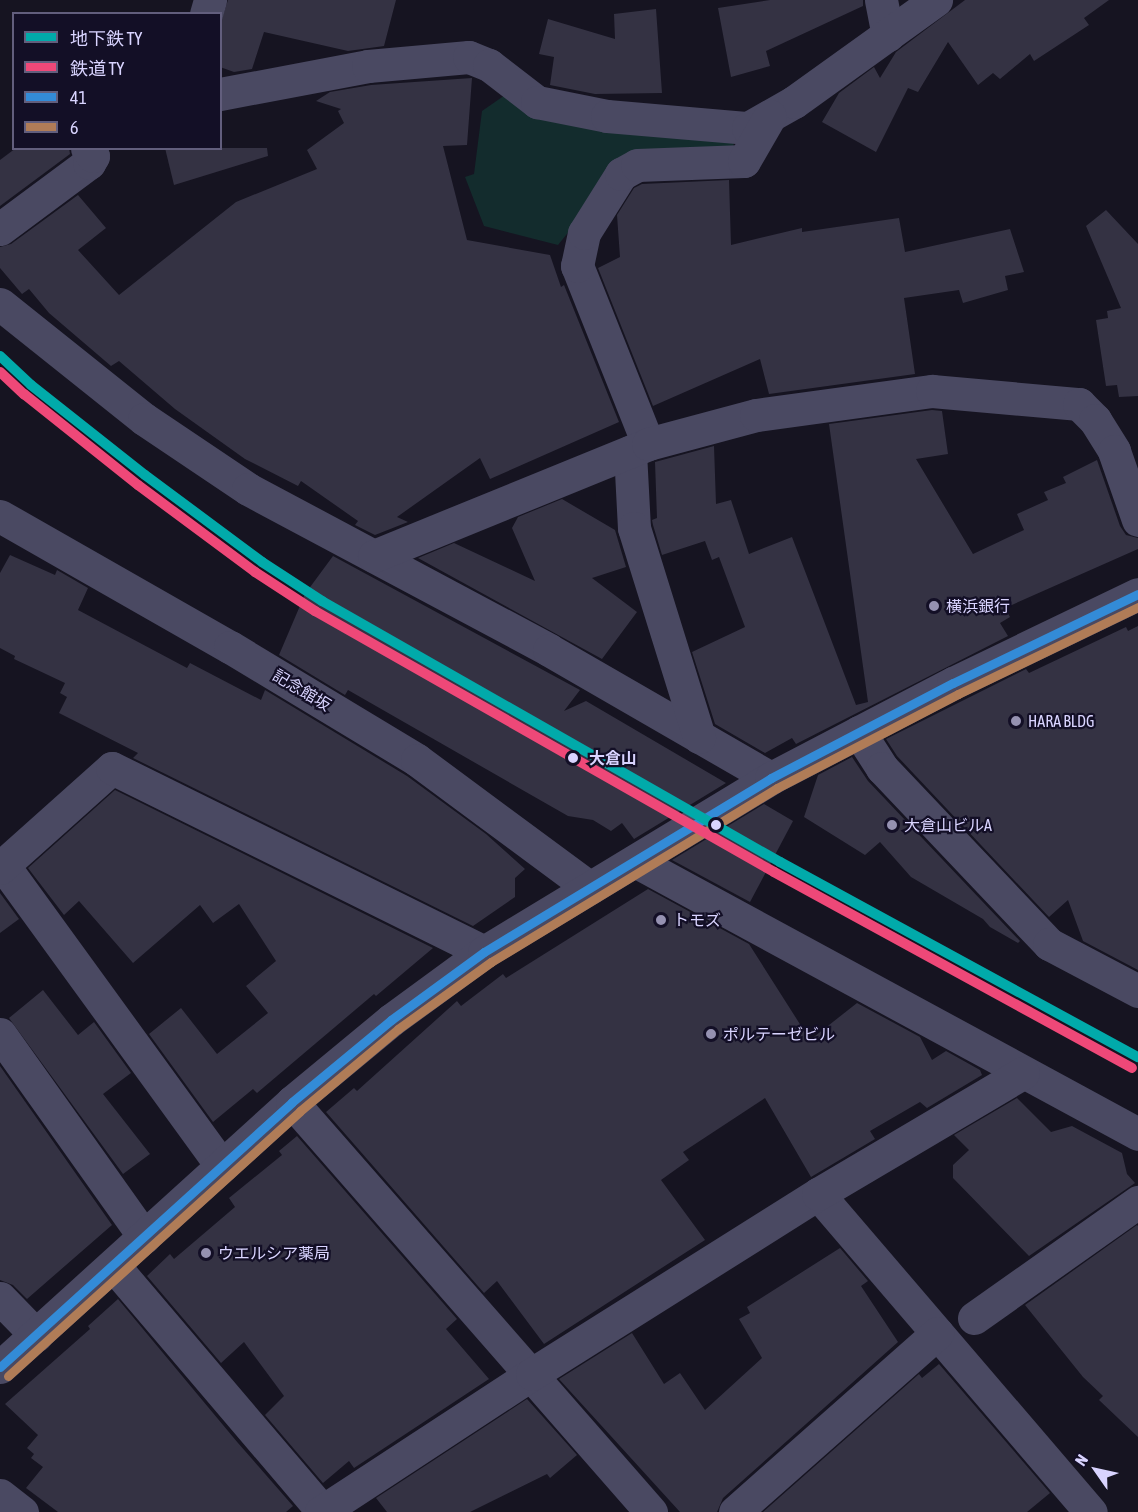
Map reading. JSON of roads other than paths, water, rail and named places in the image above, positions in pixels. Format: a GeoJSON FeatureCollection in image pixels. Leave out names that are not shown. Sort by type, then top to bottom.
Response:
{"type":"FeatureCollection","features":[{"type":"Feature","properties":{"kind":"street"},"geometry":{"type":"LineString","coordinates":[[881,0],[888,35]]}},
{"type":"Feature","properties":{"kind":"street"},"geometry":{"type":"LineString","coordinates":[[222,94],[368,66],[469,57],[489,65],[537,102],[607,116],[748,128],[794,102],[936,0]]}},
{"type":"Feature","properties":{"kind":"street"},"geometry":{"type":"LineString","coordinates":[[699,737],[634,528],[639,448],[577,266],[584,233],[621,174],[638,165],[744,160],[770,116]]}},
{"type":"Feature","properties":{"kind":"street"},"geometry":{"type":"LineString","coordinates":[[0,229],[89,163],[93,156],[88,150]]}},
{"type":"Feature","properties":{"kind":"street"},"geometry":{"type":"LineString","coordinates":[[0,304],[144,419],[248,489],[549,650],[771,778]]}},
{"type":"Feature","properties":{"kind":"street"},"geometry":{"type":"LineString","coordinates":[[374,556],[639,448],[756,415],[932,391],[1079,404],[1095,420],[1114,452],[1138,520]]}},
{"type":"Feature","properties":{"kind":"street","name":"記念館坂"},"geometry":{"type":"LineString","coordinates":[[0,516],[230,647],[417,760],[590,888]]}},
{"type":"Feature","properties":{"kind":"street"},"geometry":{"type":"LineString","coordinates":[[0,1367],[292,1102],[391,1020],[484,952],[771,778],[1138,594]]}},
{"type":"Feature","properties":{"kind":"street"},"geometry":{"type":"LineString","coordinates":[[859,732],[882,768],[1049,944],[1138,992]]}},
{"type":"Feature","properties":{"kind":"street"},"geometry":{"type":"LineString","coordinates":[[222,1166],[2,866],[112,768],[484,952]]}},
{"type":"Feature","properties":{"kind":"street"},"geometry":{"type":"LineString","coordinates":[[635,861],[1138,1134]]}},
{"type":"Feature","properties":{"kind":"street"},"geometry":{"type":"LineString","coordinates":[[0,1034],[144,1237]]}},
{"type":"Feature","properties":{"kind":"street"},"geometry":{"type":"LineString","coordinates":[[113,1265],[321,1512],[532,1374],[818,1194],[1023,1072]]}},
{"type":"Feature","properties":{"kind":"street"},"geometry":{"type":"LineString","coordinates":[[292,1102],[651,1512]]}},
{"type":"Feature","properties":{"kind":"street"},"geometry":{"type":"LineString","coordinates":[[818,1194],[1092,1512]]}},
{"type":"Feature","properties":{"kind":"street"},"geometry":{"type":"LineString","coordinates":[[974,1318],[1138,1202]]}},
{"type":"Feature","properties":{"kind":"street"},"geometry":{"type":"LineString","coordinates":[[0,1298],[36,1335]]}},
{"type":"Feature","properties":{"kind":"street"},"geometry":{"type":"LineString","coordinates":[[735,1512],[937,1333]]}},
{"type":"Feature","properties":{"kind":"street"},"geometry":{"type":"LineString","coordinates":[[0,1495],[22,1512]]}},
{"type":"Feature","properties":{"kind":"metro line","name":"TY"},"geometry":{"type":"LineString","coordinates":[[0,356],[31,385],[145,475],[262,562],[322,601],[780,862],[1138,1057]]}},
{"type":"Feature","properties":{"kind":"rail line","name":"TY"},"geometry":{"type":"LineString","coordinates":[[0,372],[24,394],[138,485],[255,572],[315,611],[774,872],[1132,1068]]}},
{"type":"Feature","properties":{"kind":"place","name":"横浜銀行"},"geometry":{"type":"Point","coordinates":[934,606]}},
{"type":"Feature","properties":{"kind":"place","name":"HARA BLDG"},"geometry":{"type":"Point","coordinates":[1016,721]}},
{"type":"Feature","properties":{"kind":"place","name":"大倉山"},"geometry":{"type":"Point","coordinates":[573,758]}},
{"type":"Feature","properties":{"kind":"place","name":"大倉山ビルA"},"geometry":{"type":"Point","coordinates":[892,825]}},
{"type":"Feature","properties":{"kind":"place","name":"トモズ"},"geometry":{"type":"Point","coordinates":[661,920]}},
{"type":"Feature","properties":{"kind":"place","name":"ポルテーゼビル"},"geometry":{"type":"Point","coordinates":[711,1034]}},
{"type":"Feature","properties":{"kind":"place","name":"ウエルシア薬局"},"geometry":{"type":"Point","coordinates":[206,1253]}}]}
